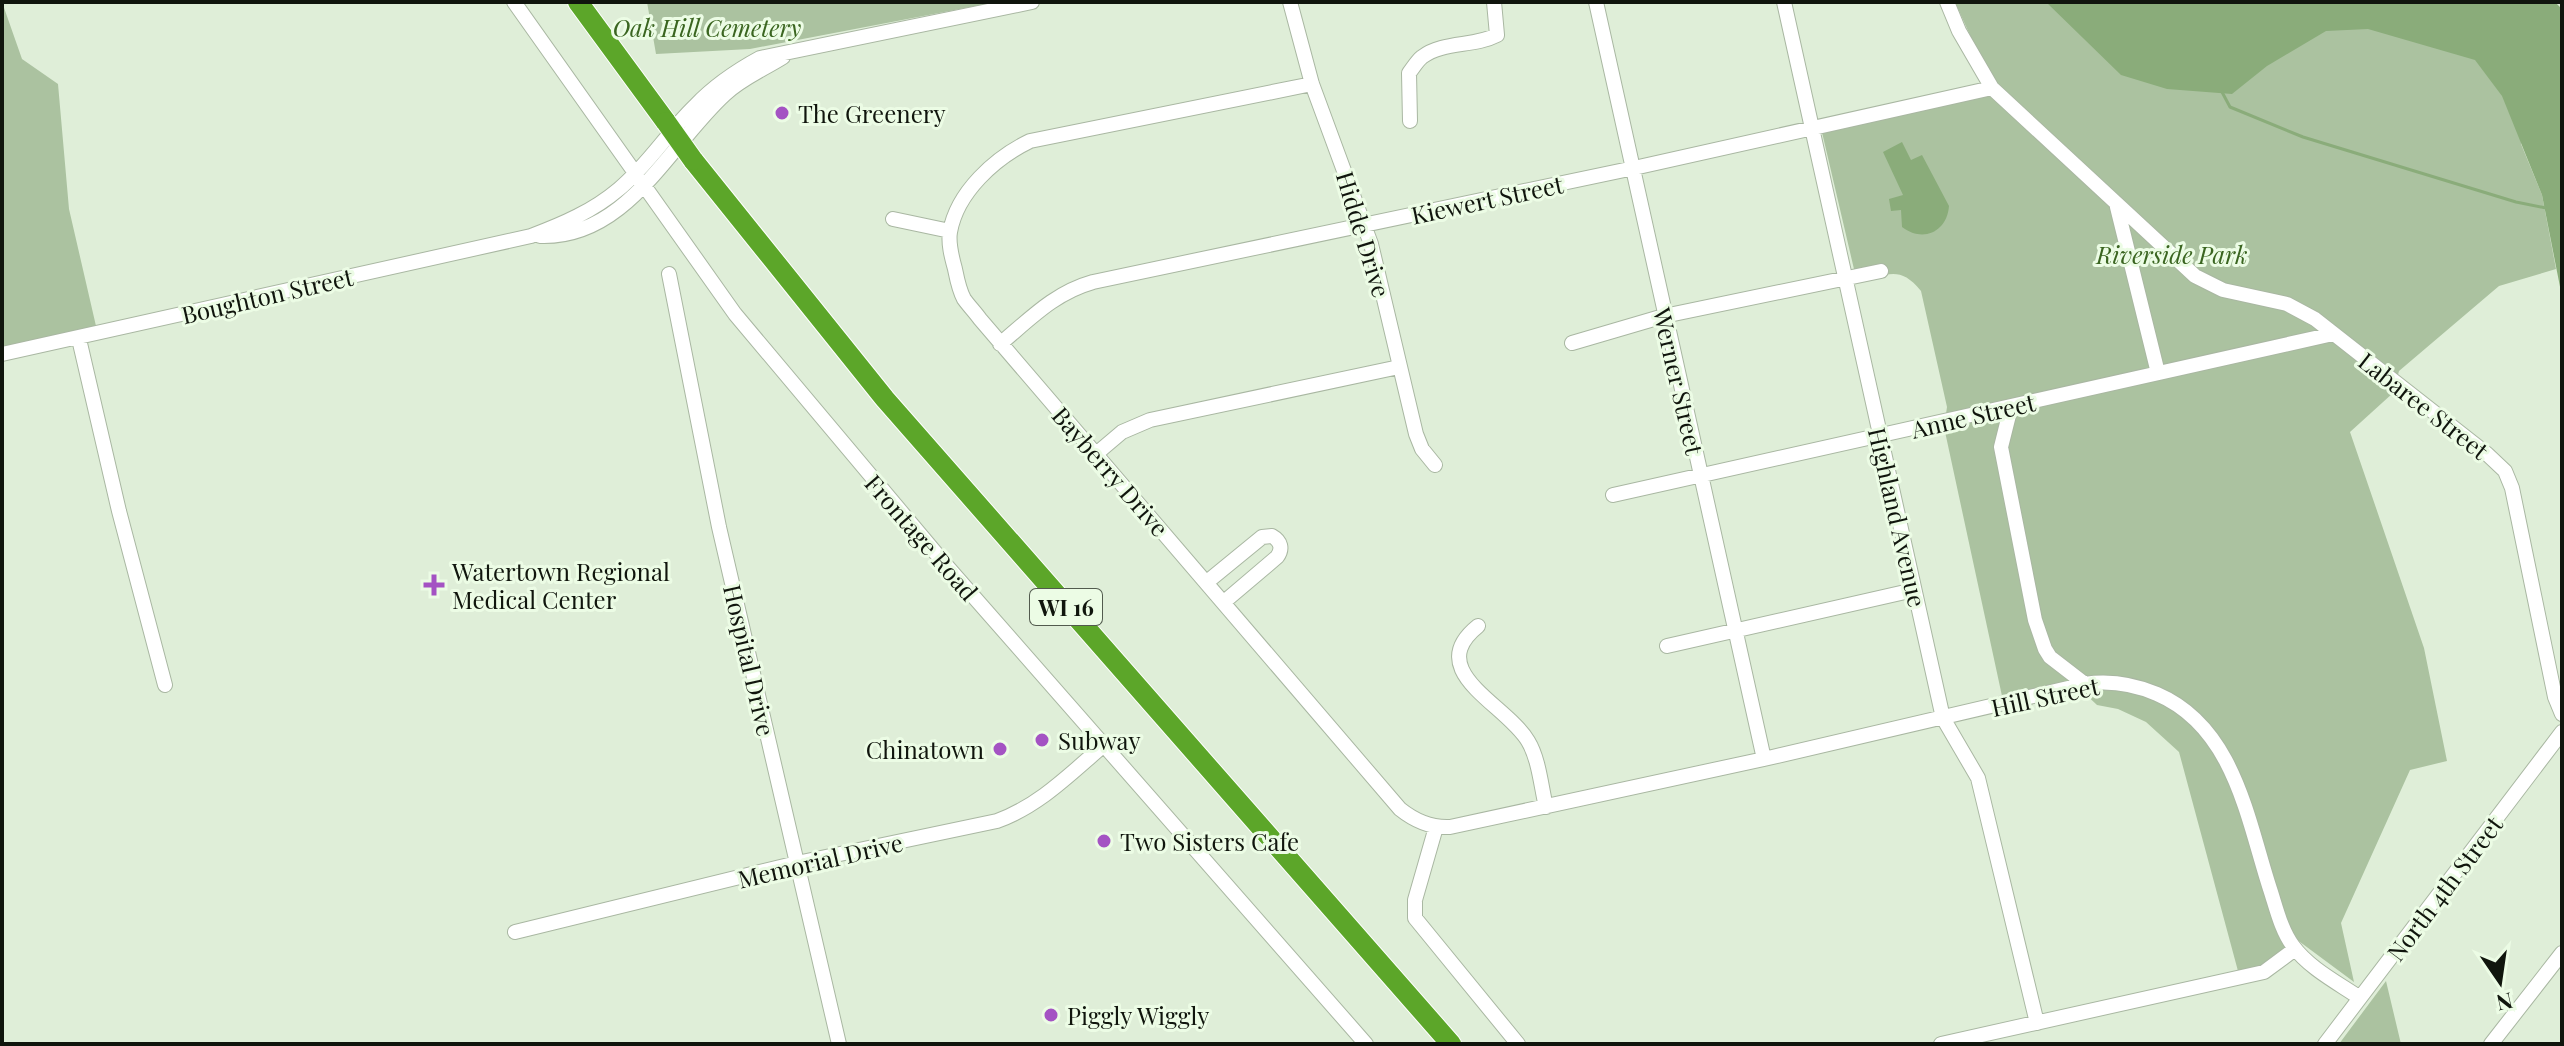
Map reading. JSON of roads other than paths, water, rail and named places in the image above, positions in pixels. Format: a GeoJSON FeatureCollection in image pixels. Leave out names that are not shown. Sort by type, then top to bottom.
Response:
{"type":"FeatureCollection","features":[{"type":"Feature","properties":{"kind":"highway","name":"WI 16"},"geometry":{"type":"LineString","coordinates":[[578,2],[693,160],[885,399],[1451,1044]]}},
{"type":"Feature","properties":{"kind":"street","name":"Frontage Road"},"geometry":{"type":"LineString","coordinates":[[514,2],[735,314],[829,429],[1366,1044]]}},
{"type":"Feature","properties":{"kind":"street","name":"Boughton Street"},"geometry":{"type":"LineString","coordinates":[[2,354],[531,236],[567,221],[638,181],[693,108],[724,80],[760,58],[787,55],[1032,2]]}},
{"type":"Feature","properties":{"kind":"street","name":"Hidde Drive"},"geometry":{"type":"LineString","coordinates":[[1290,2],[1312,84],[1366,225],[1416,434],[1422,449],[1435,465]]}},
{"type":"Feature","properties":{"kind":"street"},"geometry":{"type":"LineString","coordinates":[[1410,121],[1409,73],[1423,56],[1449,46],[1487,40],[1497,35],[1494,2]]}},
{"type":"Feature","properties":{"kind":"street","name":"Werner Street"},"geometry":{"type":"LineString","coordinates":[[1596,2],[1764,759]]}},
{"type":"Feature","properties":{"kind":"street","name":"Highland Avenue"},"geometry":{"type":"LineString","coordinates":[[1784,2],[1943,718],[1978,778],[2037,1023]]}},
{"type":"Feature","properties":{"kind":"street","name":"Labaree Street"},"geometry":{"type":"LineString","coordinates":[[1947,2],[1959,31],[1992,88],[2122,215],[2203,281],[2223,290],[2287,304],[2315,319],[2505,471],[2512,488],[2555,697],[2562,714]]}},
{"type":"Feature","properties":{"kind":"street"},"geometry":{"type":"LineString","coordinates":[[893,219],[950,231],[962,202],[986,169],[1010,150],[1030,141],[1312,84]]}},
{"type":"Feature","properties":{"kind":"street","name":"Kiewert Street"},"geometry":{"type":"LineString","coordinates":[[1000,344],[1052,299],[1074,287],[1992,88]]}},
{"type":"Feature","properties":{"kind":"street"},"geometry":{"type":"LineString","coordinates":[[2122,215],[2158,373]]}},
{"type":"Feature","properties":{"kind":"street","name":"Bayberry Drive"},"geometry":{"type":"LineString","coordinates":[[950,231],[951,253],[964,298],[1000,344],[1391,799],[1408,815],[1436,827]]}},
{"type":"Feature","properties":{"kind":"street"},"geometry":{"type":"LineString","coordinates":[[1572,343],[1664,316],[1881,271]]}},
{"type":"Feature","properties":{"kind":"street","name":"Hospital Drive"},"geometry":{"type":"LineString","coordinates":[[669,274],[719,527],[839,1044]]}},
{"type":"Feature","properties":{"kind":"street","name":"Anne Street"},"geometry":{"type":"LineString","coordinates":[[1613,495],[2333,334]]}},
{"type":"Feature","properties":{"kind":"street"},"geometry":{"type":"LineString","coordinates":[[79,339],[119,511],[165,685]]}},
{"type":"Feature","properties":{"kind":"street"},"geometry":{"type":"LineString","coordinates":[[1096,454],[1122,432],[1150,420],[1399,367]]}},
{"type":"Feature","properties":{"kind":"street"},"geometry":{"type":"LineString","coordinates":[[2011,407],[2001,447],[2035,620],[2050,657],[2085,684]]}},
{"type":"Feature","properties":{"kind":"street"},"geometry":{"type":"LineString","coordinates":[[1207,582],[1262,537],[1272,536],[1279,542],[1281,548],[1277,557],[1224,602]]}},
{"type":"Feature","properties":{"kind":"street"},"geometry":{"type":"LineString","coordinates":[[1667,646],[1914,590]]}},
{"type":"Feature","properties":{"kind":"street"},"geometry":{"type":"LineString","coordinates":[[1478,626],[1462,640],[1458,654],[1462,669],[1469,683],[1516,724],[1527,740],[1546,807],[1450,827],[1436,827],[1415,900],[1415,918],[1518,1044]]}},
{"type":"Feature","properties":{"kind":"street","name":"Hill Street"},"geometry":{"type":"LineString","coordinates":[[1546,807],[2085,684],[2110,682],[2145,689],[2182,709],[2213,739],[2234,778],[2280,919],[2295,949],[2360,998]]}},
{"type":"Feature","properties":{"kind":"street","name":"North 4th Street"},"geometry":{"type":"LineString","coordinates":[[2325,1044],[2562,732]]}},
{"type":"Feature","properties":{"kind":"street","name":"Memorial Drive"},"geometry":{"type":"LineString","coordinates":[[515,932],[797,863],[997,821],[1035,803],[1104,745]]}},
{"type":"Feature","properties":{"kind":"street"},"geometry":{"type":"LineString","coordinates":[[1941,1044],[2264,972],[2295,949]]}},
{"type":"Feature","properties":{"kind":"street"},"geometry":{"type":"LineString","coordinates":[[2491,1044],[2562,953]]}},
{"type":"Feature","properties":{"kind":"waterway"},"geometry":{"type":"LineString","coordinates":[[2222,92],[2230,107],[2303,137],[2516,202],[2546,208]]}},
{"type":"Feature","properties":{"kind":"place","name":"The Greenery"},"geometry":{"type":"Point","coordinates":[782,113]}},
{"type":"Feature","properties":{"kind":"place","name":"Watertown Regional Medical Center"},"geometry":{"type":"Point","coordinates":[434,585]}},
{"type":"Feature","properties":{"kind":"place","name":"Subway"},"geometry":{"type":"Point","coordinates":[1042,740]}},
{"type":"Feature","properties":{"kind":"place","name":"Chinatown"},"geometry":{"type":"Point","coordinates":[1000,749]}},
{"type":"Feature","properties":{"kind":"place","name":"Two Sisters Cafe"},"geometry":{"type":"Point","coordinates":[1104,841]}},
{"type":"Feature","properties":{"kind":"place","name":"Piggly Wiggly"},"geometry":{"type":"Point","coordinates":[1051,1015]}},
{"type":"Feature","properties":{"kind":"park label","name":"Oak Hill Cemetery"},"geometry":{"type":"Point","coordinates":[707,27]}},
{"type":"Feature","properties":{"kind":"park label","name":"Riverside Park"},"geometry":{"type":"Point","coordinates":[2172,254]}}]}
